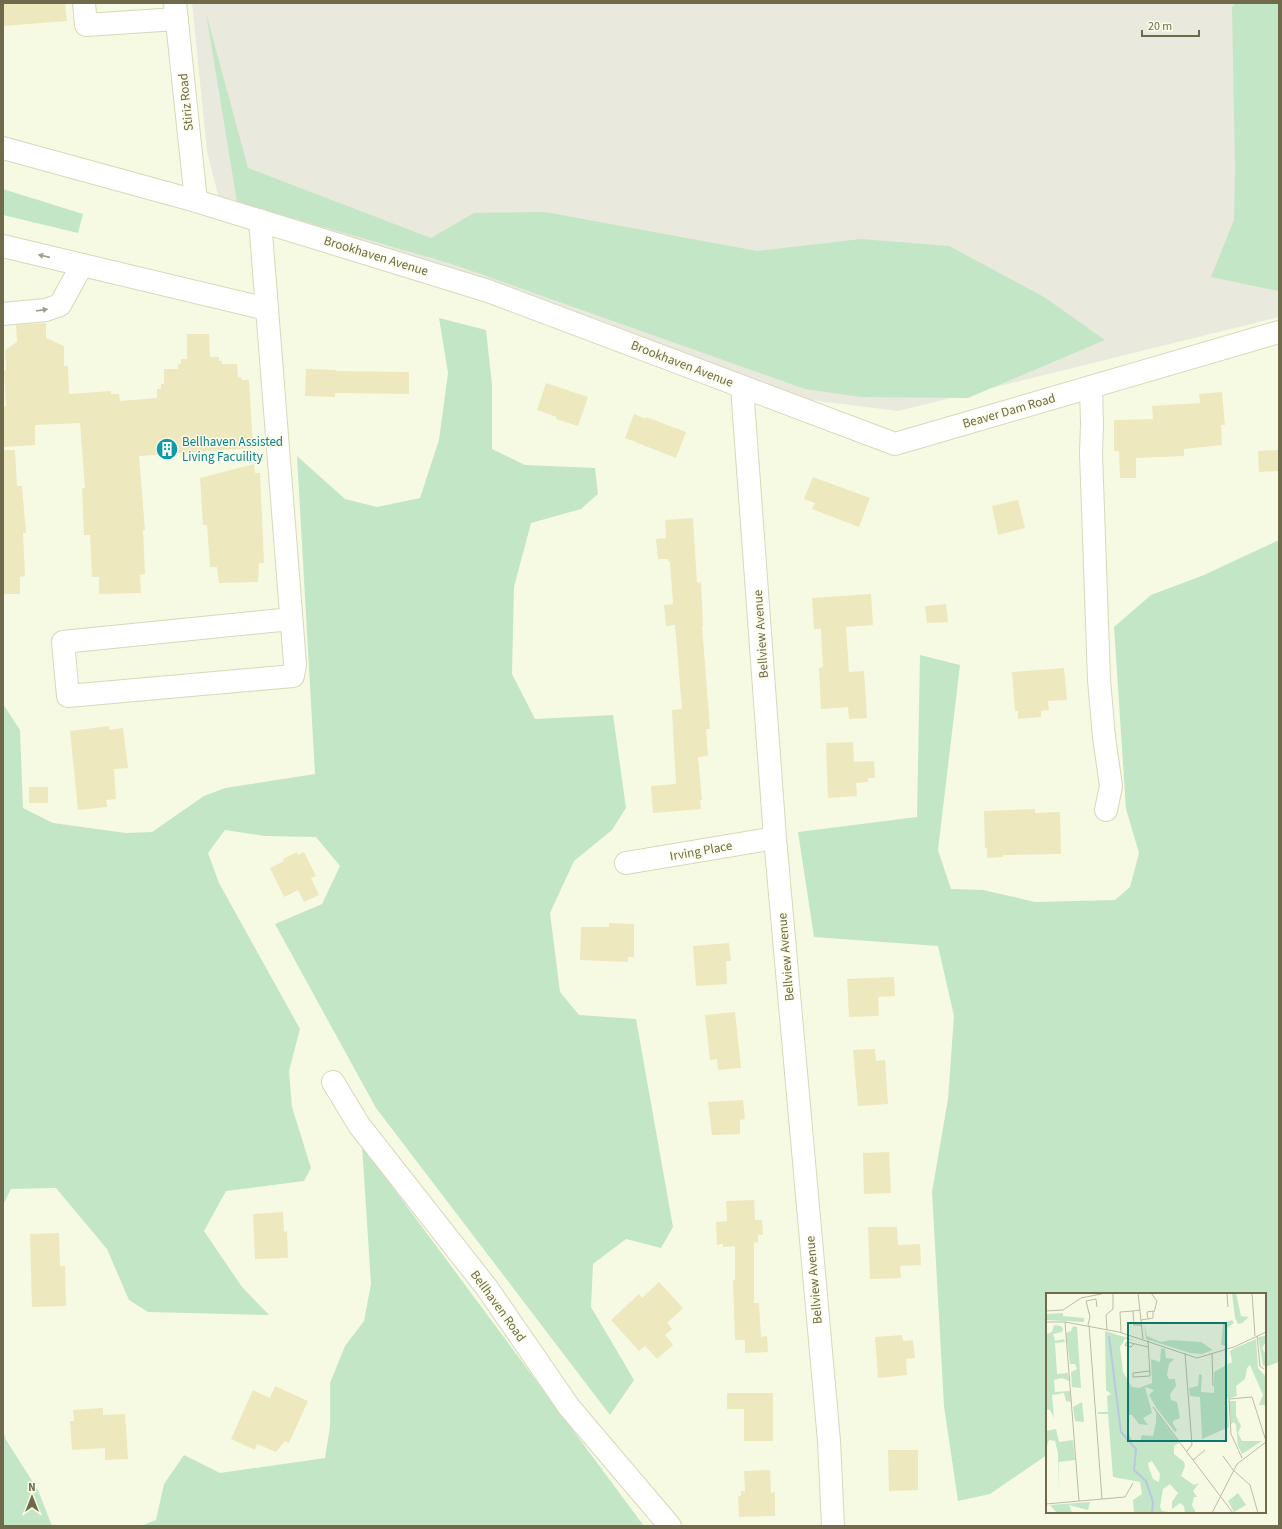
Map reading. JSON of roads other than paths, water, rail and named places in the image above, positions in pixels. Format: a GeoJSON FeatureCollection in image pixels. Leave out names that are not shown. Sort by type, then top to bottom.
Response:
{"type":"FeatureCollection","features":[{"type":"Feature","properties":{"kind":"street"},"geometry":{"type":"LineString","coordinates":[[84,3],[86,25],[176,11]]}},
{"type":"Feature","properties":{"kind":"street","name":"Stiriz Road"},"geometry":{"type":"LineString","coordinates":[[176,11],[196,201]]}},
{"type":"Feature","properties":{"kind":"street","name":"Brookhaven Avenue"},"geometry":{"type":"LineString","coordinates":[[3,148],[196,201],[488,291],[742,387]]}},
{"type":"Feature","properties":{"kind":"street"},"geometry":{"type":"LineString","coordinates":[[260,220],[295,664],[293,676],[68,696],[63,642],[291,619]]}},
{"type":"Feature","properties":{"kind":"street"},"geometry":{"type":"LineString","coordinates":[[3,246],[266,309]]}},
{"type":"Feature","properties":{"kind":"street"},"geometry":{"type":"LineString","coordinates":[[3,314],[46,310],[60,304],[82,265]]}},
{"type":"Feature","properties":{"kind":"street","name":"Beaver Dam Road"},"geometry":{"type":"LineString","coordinates":[[742,387],[895,444],[1279,332]]}},
{"type":"Feature","properties":{"kind":"street","name":"Bellview Avenue"},"geometry":{"type":"LineString","coordinates":[[742,387],[776,838],[829,1441],[833,1526]]}},
{"type":"Feature","properties":{"kind":"street"},"geometry":{"type":"LineString","coordinates":[[1091,387],[1091,465],[1099,680],[1110,786],[1106,810]]}},
{"type":"Feature","properties":{"kind":"street","name":"Irving Place"},"geometry":{"type":"LineString","coordinates":[[626,863],[776,838]]}},
{"type":"Feature","properties":{"kind":"street","name":"Bellhaven Road"},"geometry":{"type":"LineString","coordinates":[[333,1082],[359,1125],[486,1288],[569,1407],[670,1526]]}},
{"type":"Feature","properties":{"kind":"place","name":"Bellhaven Assisted Living Facuility"},"geometry":{"type":"Point","coordinates":[167,449]}}]}
